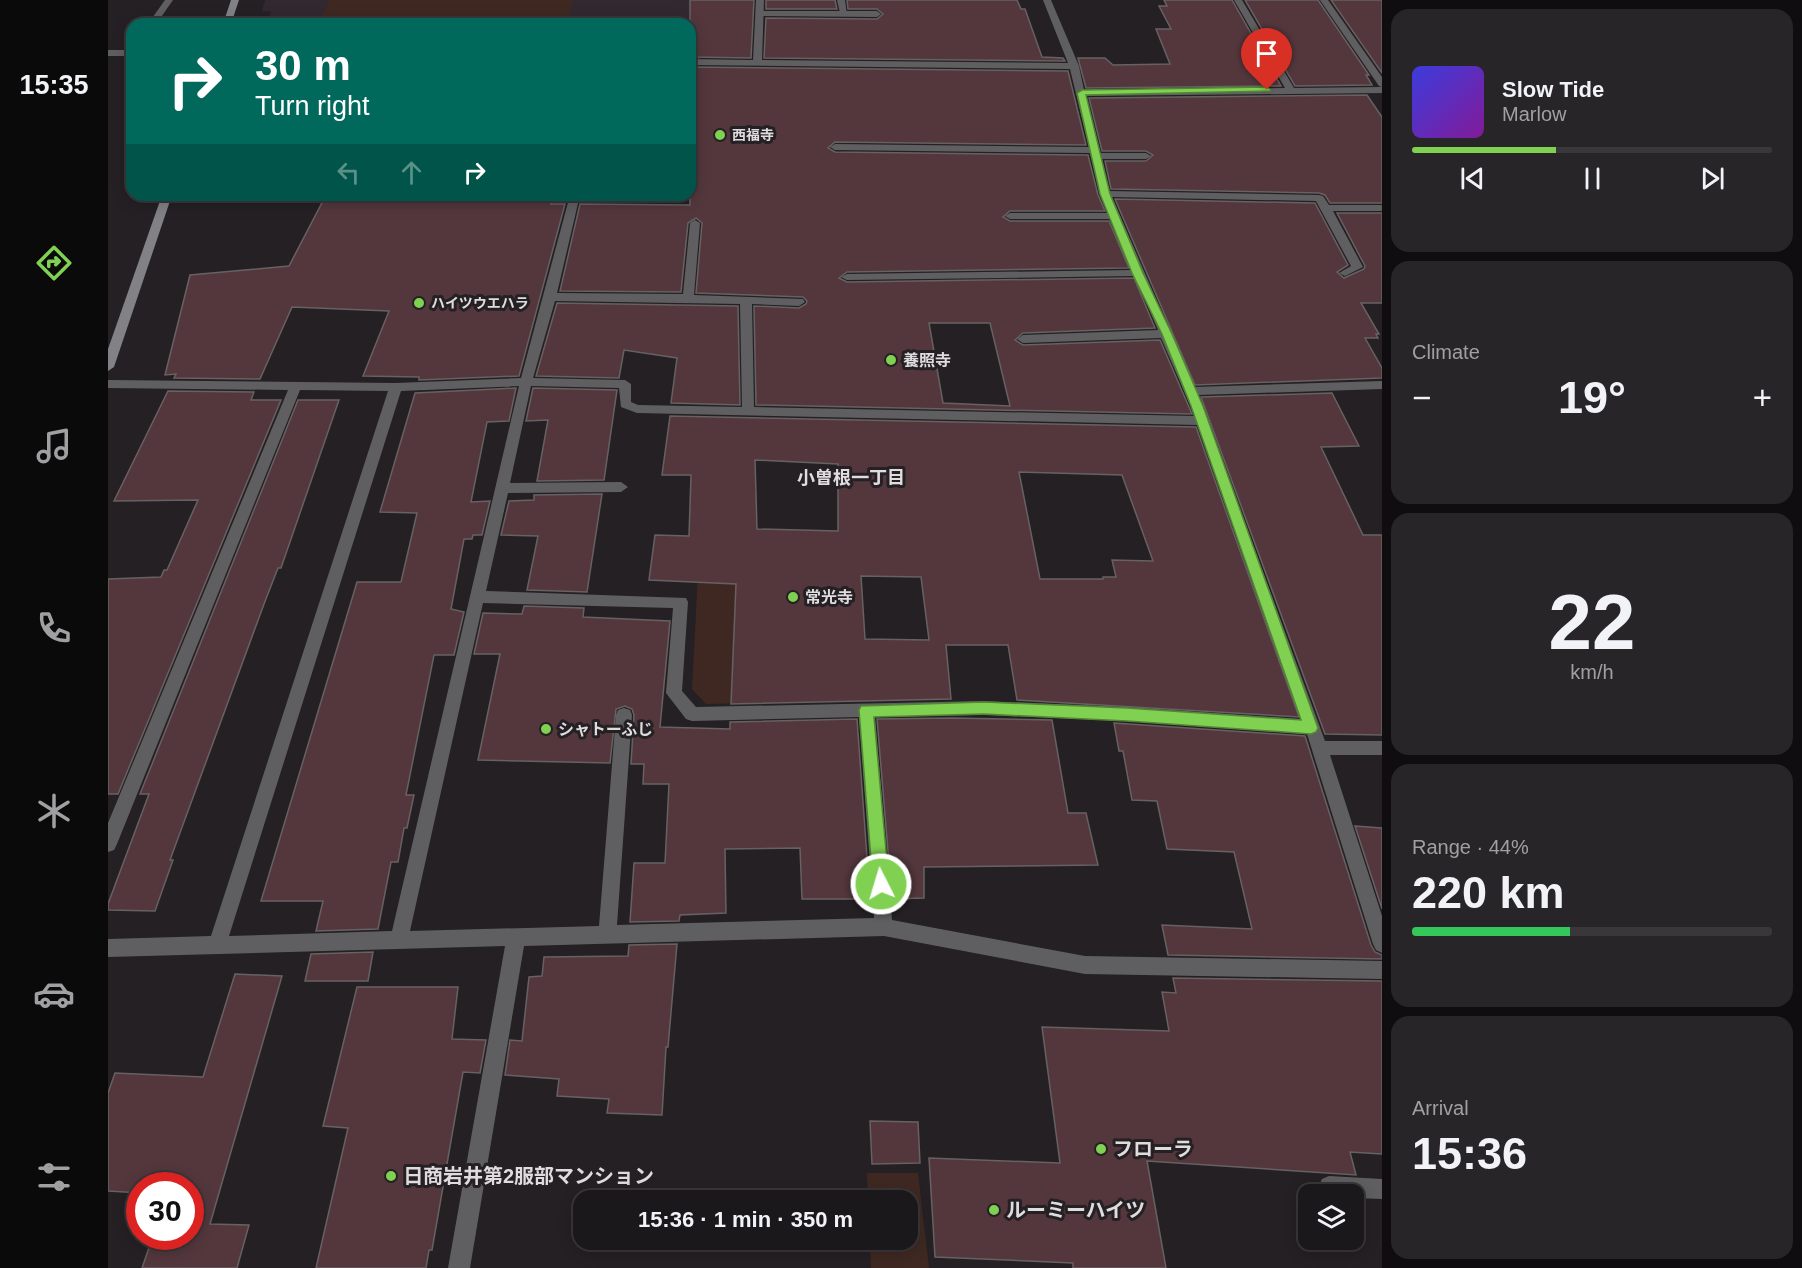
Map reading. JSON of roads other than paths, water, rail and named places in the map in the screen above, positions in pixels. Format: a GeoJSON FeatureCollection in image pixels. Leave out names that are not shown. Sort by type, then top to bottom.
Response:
{"type":"FeatureCollection","features":[{"type":"Feature","properties":{"kind":"street"},"geometry":{"type":"LineString","coordinates":[[156,18],[169,0]]}},
{"type":"Feature","properties":{"kind":"street"},"geometry":{"type":"LineString","coordinates":[[229,18],[235,0]]}},
{"type":"Feature","properties":{"kind":"street"},"geometry":{"type":"LineString","coordinates":[[758,63],[760,0]]}},
{"type":"Feature","properties":{"kind":"street"},"geometry":{"type":"LineString","coordinates":[[841,0],[844,13]]}},
{"type":"Feature","properties":{"kind":"street"},"geometry":{"type":"LineString","coordinates":[[1047,0],[1074,66],[1105,194],[1137,273],[1167,334],[1203,421],[1320,748],[1377,916],[1382,944]]}},
{"type":"Feature","properties":{"kind":"street"},"geometry":{"type":"LineString","coordinates":[[1238,0],[1290,89]]}},
{"type":"Feature","properties":{"kind":"street"},"geometry":{"type":"LineString","coordinates":[[1324,0],[1382,84]]}},
{"type":"Feature","properties":{"kind":"street"},"geometry":{"type":"LineString","coordinates":[[760,14],[877,14]]}},
{"type":"Feature","properties":{"kind":"street"},"geometry":{"type":"LineString","coordinates":[[108,53],[126,53]]}},
{"type":"Feature","properties":{"kind":"street"},"geometry":{"type":"LineString","coordinates":[[696,62],[1074,66]]}},
{"type":"Feature","properties":{"kind":"street"},"geometry":{"type":"LineString","coordinates":[[1082,93],[1290,89],[1382,90]]}},
{"type":"Feature","properties":{"kind":"street"},"geometry":{"type":"LineString","coordinates":[[835,147],[1146,156]]}},
{"type":"Feature","properties":{"kind":"street"},"geometry":{"type":"LineString","coordinates":[[1105,194],[1319,198],[1357,267],[1345,273]]}},
{"type":"Feature","properties":{"kind":"street"},"geometry":{"type":"LineString","coordinates":[[108,367],[165,201]]}},
{"type":"Feature","properties":{"kind":"street"},"geometry":{"type":"LineString","coordinates":[[399,940],[526,382],[574,201]]}},
{"type":"Feature","properties":{"kind":"street"},"geometry":{"type":"LineString","coordinates":[[1326,208],[1382,208]]}},
{"type":"Feature","properties":{"kind":"street"},"geometry":{"type":"LineString","coordinates":[[1010,216],[1113,216]]}},
{"type":"Feature","properties":{"kind":"street"},"geometry":{"type":"LineString","coordinates":[[688,298],[695,223]]}},
{"type":"Feature","properties":{"kind":"street"},"geometry":{"type":"LineString","coordinates":[[847,277],[1137,273]]}},
{"type":"Feature","properties":{"kind":"street"},"geometry":{"type":"LineString","coordinates":[[550,297],[746,298],[799,302]]}},
{"type":"Feature","properties":{"kind":"street"},"geometry":{"type":"LineString","coordinates":[[746,298],[748,412]]}},
{"type":"Feature","properties":{"kind":"street"},"geometry":{"type":"LineString","coordinates":[[1023,339],[1167,334]]}},
{"type":"Feature","properties":{"kind":"street"},"geometry":{"type":"LineString","coordinates":[[108,384],[396,387],[526,382],[625,384],[626,404],[638,409],[1203,421]]}},
{"type":"Feature","properties":{"kind":"street"},"geometry":{"type":"LineString","coordinates":[[1191,391],[1382,385]]}},
{"type":"Feature","properties":{"kind":"street"},"geometry":{"type":"LineString","coordinates":[[108,844],[295,387]]}},
{"type":"Feature","properties":{"kind":"street"},"geometry":{"type":"LineString","coordinates":[[217,945],[396,387]]}},
{"type":"Feature","properties":{"kind":"street"},"geometry":{"type":"LineString","coordinates":[[502,488],[621,488]]}},
{"type":"Feature","properties":{"kind":"street"},"geometry":{"type":"LineString","coordinates":[[477,597],[681,602],[674,693],[692,714],[996,708],[1127,714],[1311,728]]}},
{"type":"Feature","properties":{"kind":"street"},"geometry":{"type":"LineString","coordinates":[[866,710],[884,927]]}},
{"type":"Feature","properties":{"kind":"street"},"geometry":{"type":"LineString","coordinates":[[608,935],[624,715]]}},
{"type":"Feature","properties":{"kind":"street"},"geometry":{"type":"LineString","coordinates":[[1320,748],[1382,748]]}},
{"type":"Feature","properties":{"kind":"street"},"geometry":{"type":"LineString","coordinates":[[108,948],[884,927],[1085,965],[1382,970]]}},
{"type":"Feature","properties":{"kind":"street"},"geometry":{"type":"LineString","coordinates":[[459,1268],[516,938]]}},
{"type":"Feature","properties":{"kind":"street"},"geometry":{"type":"LineString","coordinates":[[1364,1188],[1382,1189]]}},
{"type":"Feature","properties":{"kind":"place","name":"西福寺"},"geometry":{"type":"Point","coordinates":[720,135]}},
{"type":"Feature","properties":{"kind":"place","name":"ハイツウエハラ"},"geometry":{"type":"Point","coordinates":[419,303]}},
{"type":"Feature","properties":{"kind":"place","name":"養照寺"},"geometry":{"type":"Point","coordinates":[891,360]}},
{"type":"Feature","properties":{"kind":"place","name":"常光寺"},"geometry":{"type":"Point","coordinates":[793,597]}},
{"type":"Feature","properties":{"kind":"place","name":"シャトーふじ"},"geometry":{"type":"Point","coordinates":[546,729]}},
{"type":"Feature","properties":{"kind":"place","name":"フローラ"},"geometry":{"type":"Point","coordinates":[1101,1149]}},
{"type":"Feature","properties":{"kind":"place","name":"日商岩井第2服部マンション"},"geometry":{"type":"Point","coordinates":[391,1176]}},
{"type":"Feature","properties":{"kind":"place","name":"ルーミーハイツ"},"geometry":{"type":"Point","coordinates":[994,1210]}},
{"type":"Feature","properties":{"kind":"district","name":"小曽根一丁目"},"geometry":{"type":"Point","coordinates":[851,478]}}]}
